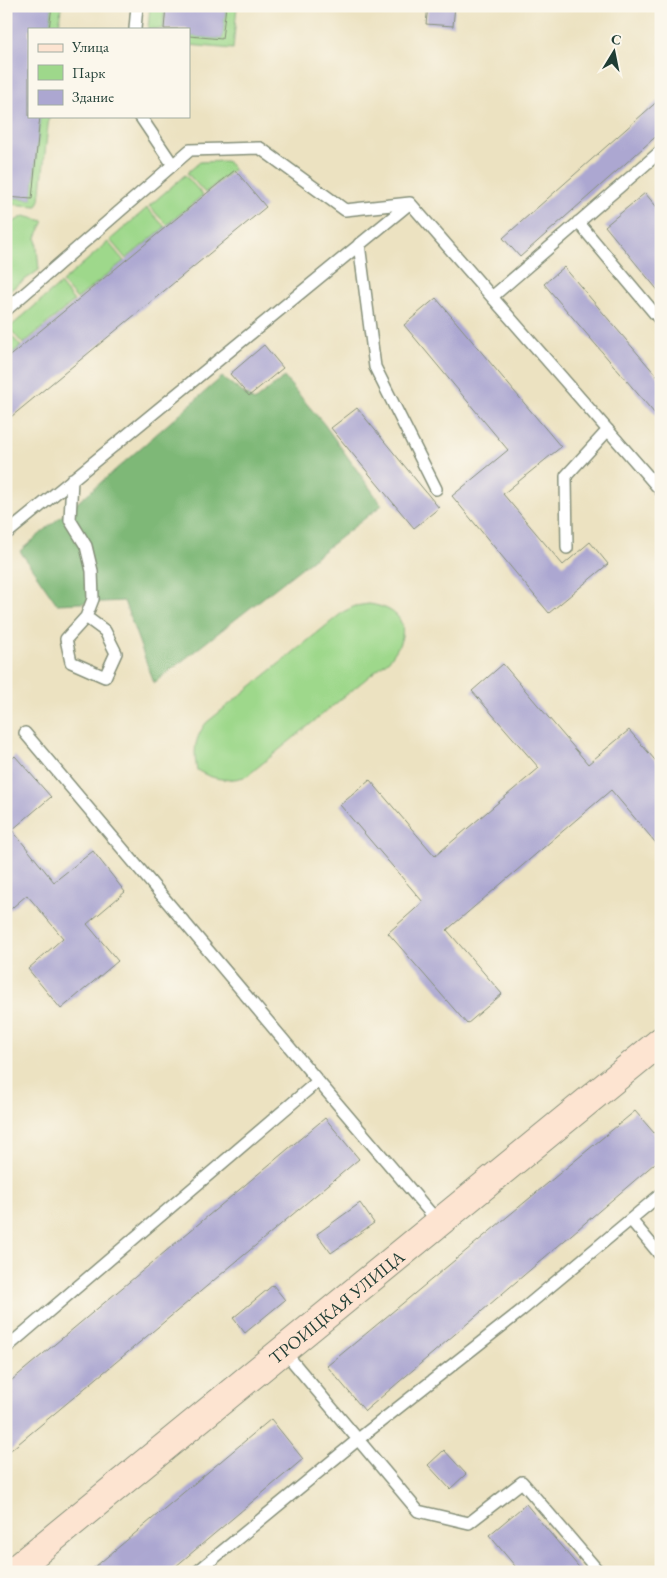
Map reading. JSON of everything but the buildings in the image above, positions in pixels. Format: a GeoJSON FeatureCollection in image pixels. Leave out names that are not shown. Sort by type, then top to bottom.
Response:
{"type":"FeatureCollection","features":[{"type":"Feature","properties":{"kind":"main road","name":"ТРОИЦКАЯ УЛИЦА"},"geometry":{"type":"LineString","coordinates":[[12,1572],[661,1041]]}},
{"type":"Feature","properties":{"kind":"lane"},"geometry":{"type":"LineString","coordinates":[[136,28],[137,6]]}},
{"type":"Feature","properties":{"kind":"lane"},"geometry":{"type":"LineString","coordinates":[[141,118],[173,165]]}},
{"type":"Feature","properties":{"kind":"lane"},"geometry":{"type":"LineString","coordinates":[[6,310],[190,150],[260,148],[345,210],[410,203]]}},
{"type":"Feature","properties":{"kind":"lane"},"geometry":{"type":"LineString","coordinates":[[492,297],[659,155]]}},
{"type":"Feature","properties":{"kind":"lane"},"geometry":{"type":"LineString","coordinates":[[6,534],[410,203]]}},
{"type":"Feature","properties":{"kind":"lane"},"geometry":{"type":"LineString","coordinates":[[410,203],[661,491]]}},
{"type":"Feature","properties":{"kind":"lane"},"geometry":{"type":"LineString","coordinates":[[578,222],[661,321]]}},
{"type":"Feature","properties":{"kind":"lane"},"geometry":{"type":"LineString","coordinates":[[359,244],[375,366],[436,489]]}},
{"type":"Feature","properties":{"kind":"lane"},"geometry":{"type":"LineString","coordinates":[[568,548],[566,476],[608,430]]}},
{"type":"Feature","properties":{"kind":"lane"},"geometry":{"type":"LineString","coordinates":[[72,479],[70,520],[86,546],[92,571],[94,599],[86,617],[66,638],[71,662],[105,677],[116,653],[105,631],[86,617]]}},
{"type":"Feature","properties":{"kind":"lane"},"geometry":{"type":"LineString","coordinates":[[25,733],[439,1223]]}},
{"type":"Feature","properties":{"kind":"lane"},"geometry":{"type":"LineString","coordinates":[[6,1348],[318,1081]]}},
{"type":"Feature","properties":{"kind":"lane"},"geometry":{"type":"LineString","coordinates":[[197,1572],[357,1440],[522,1310],[661,1194]]}},
{"type":"Feature","properties":{"kind":"lane"},"geometry":{"type":"LineString","coordinates":[[630,1220],[661,1256]]}},
{"type":"Feature","properties":{"kind":"lane"},"geometry":{"type":"LineString","coordinates":[[283,1350],[418,1511],[469,1523],[522,1482],[599,1572]]}},
{"type":"Feature","properties":{"kind":"green space"},"geometry":{"type":"Polygon","coordinates":[[[52,6],[61,6],[59,28],[49,28],[52,6]]]}},
{"type":"Feature","properties":{"kind":"green space"},"geometry":{"type":"Polygon","coordinates":[[[150,6],[165,6],[163,28],[148,28],[150,6]]]}},
{"type":"Feature","properties":{"kind":"green space"},"geometry":{"type":"Polygon","coordinates":[[[226,6],[237,6],[233,49],[190,45],[190,36],[222,39],[226,6]]]}},
{"type":"Feature","properties":{"kind":"green space"},"geometry":{"type":"Polygon","coordinates":[[[40,118],[49,118],[40,200],[37,206],[6,204],[6,197],[32,199],[40,118]]]}},
{"type":"Feature","properties":{"kind":"green space"},"geometry":{"type":"Polygon","coordinates":[[[227,161],[234,169],[205,193],[187,173],[200,162],[227,161]]]}},
{"type":"Feature","properties":{"kind":"green space"},"geometry":{"type":"Polygon","coordinates":[[[185,175],[203,195],[167,225],[149,206],[185,175]]]}},
{"type":"Feature","properties":{"kind":"green space"},"geometry":{"type":"Polygon","coordinates":[[[147,208],[165,227],[126,259],[110,240],[147,208]]]}},
{"type":"Feature","properties":{"kind":"green space"},"geometry":{"type":"Polygon","coordinates":[[[24,216],[44,221],[36,237],[39,270],[6,293],[6,226],[24,216]]]}},
{"type":"Feature","properties":{"kind":"green space"},"geometry":{"type":"Polygon","coordinates":[[[108,242],[124,261],[77,299],[62,282],[108,242]]]}},
{"type":"Feature","properties":{"kind":"green space"},"geometry":{"type":"Polygon","coordinates":[[[60,284],[74,301],[23,344],[9,328],[60,284]]]}},
{"type":"Feature","properties":{"kind":"green space"},"geometry":{"type":"Polygon","coordinates":[[[6,330],[21,346],[6,358],[6,330]]]}},
{"type":"Feature","properties":{"kind":"green space"},"geometry":{"type":"Polygon","coordinates":[[[222,377],[254,401],[284,377],[324,424],[382,505],[154,683],[124,601],[57,604],[20,551],[222,377]]]}},
{"type":"Feature","properties":{"kind":"green space"},"geometry":{"type":"Polygon","coordinates":[[[369,604],[391,611],[402,624],[401,641],[389,660],[247,776],[221,779],[197,770],[196,745],[199,734],[206,723],[343,612],[355,606],[369,604]]]}}]}
